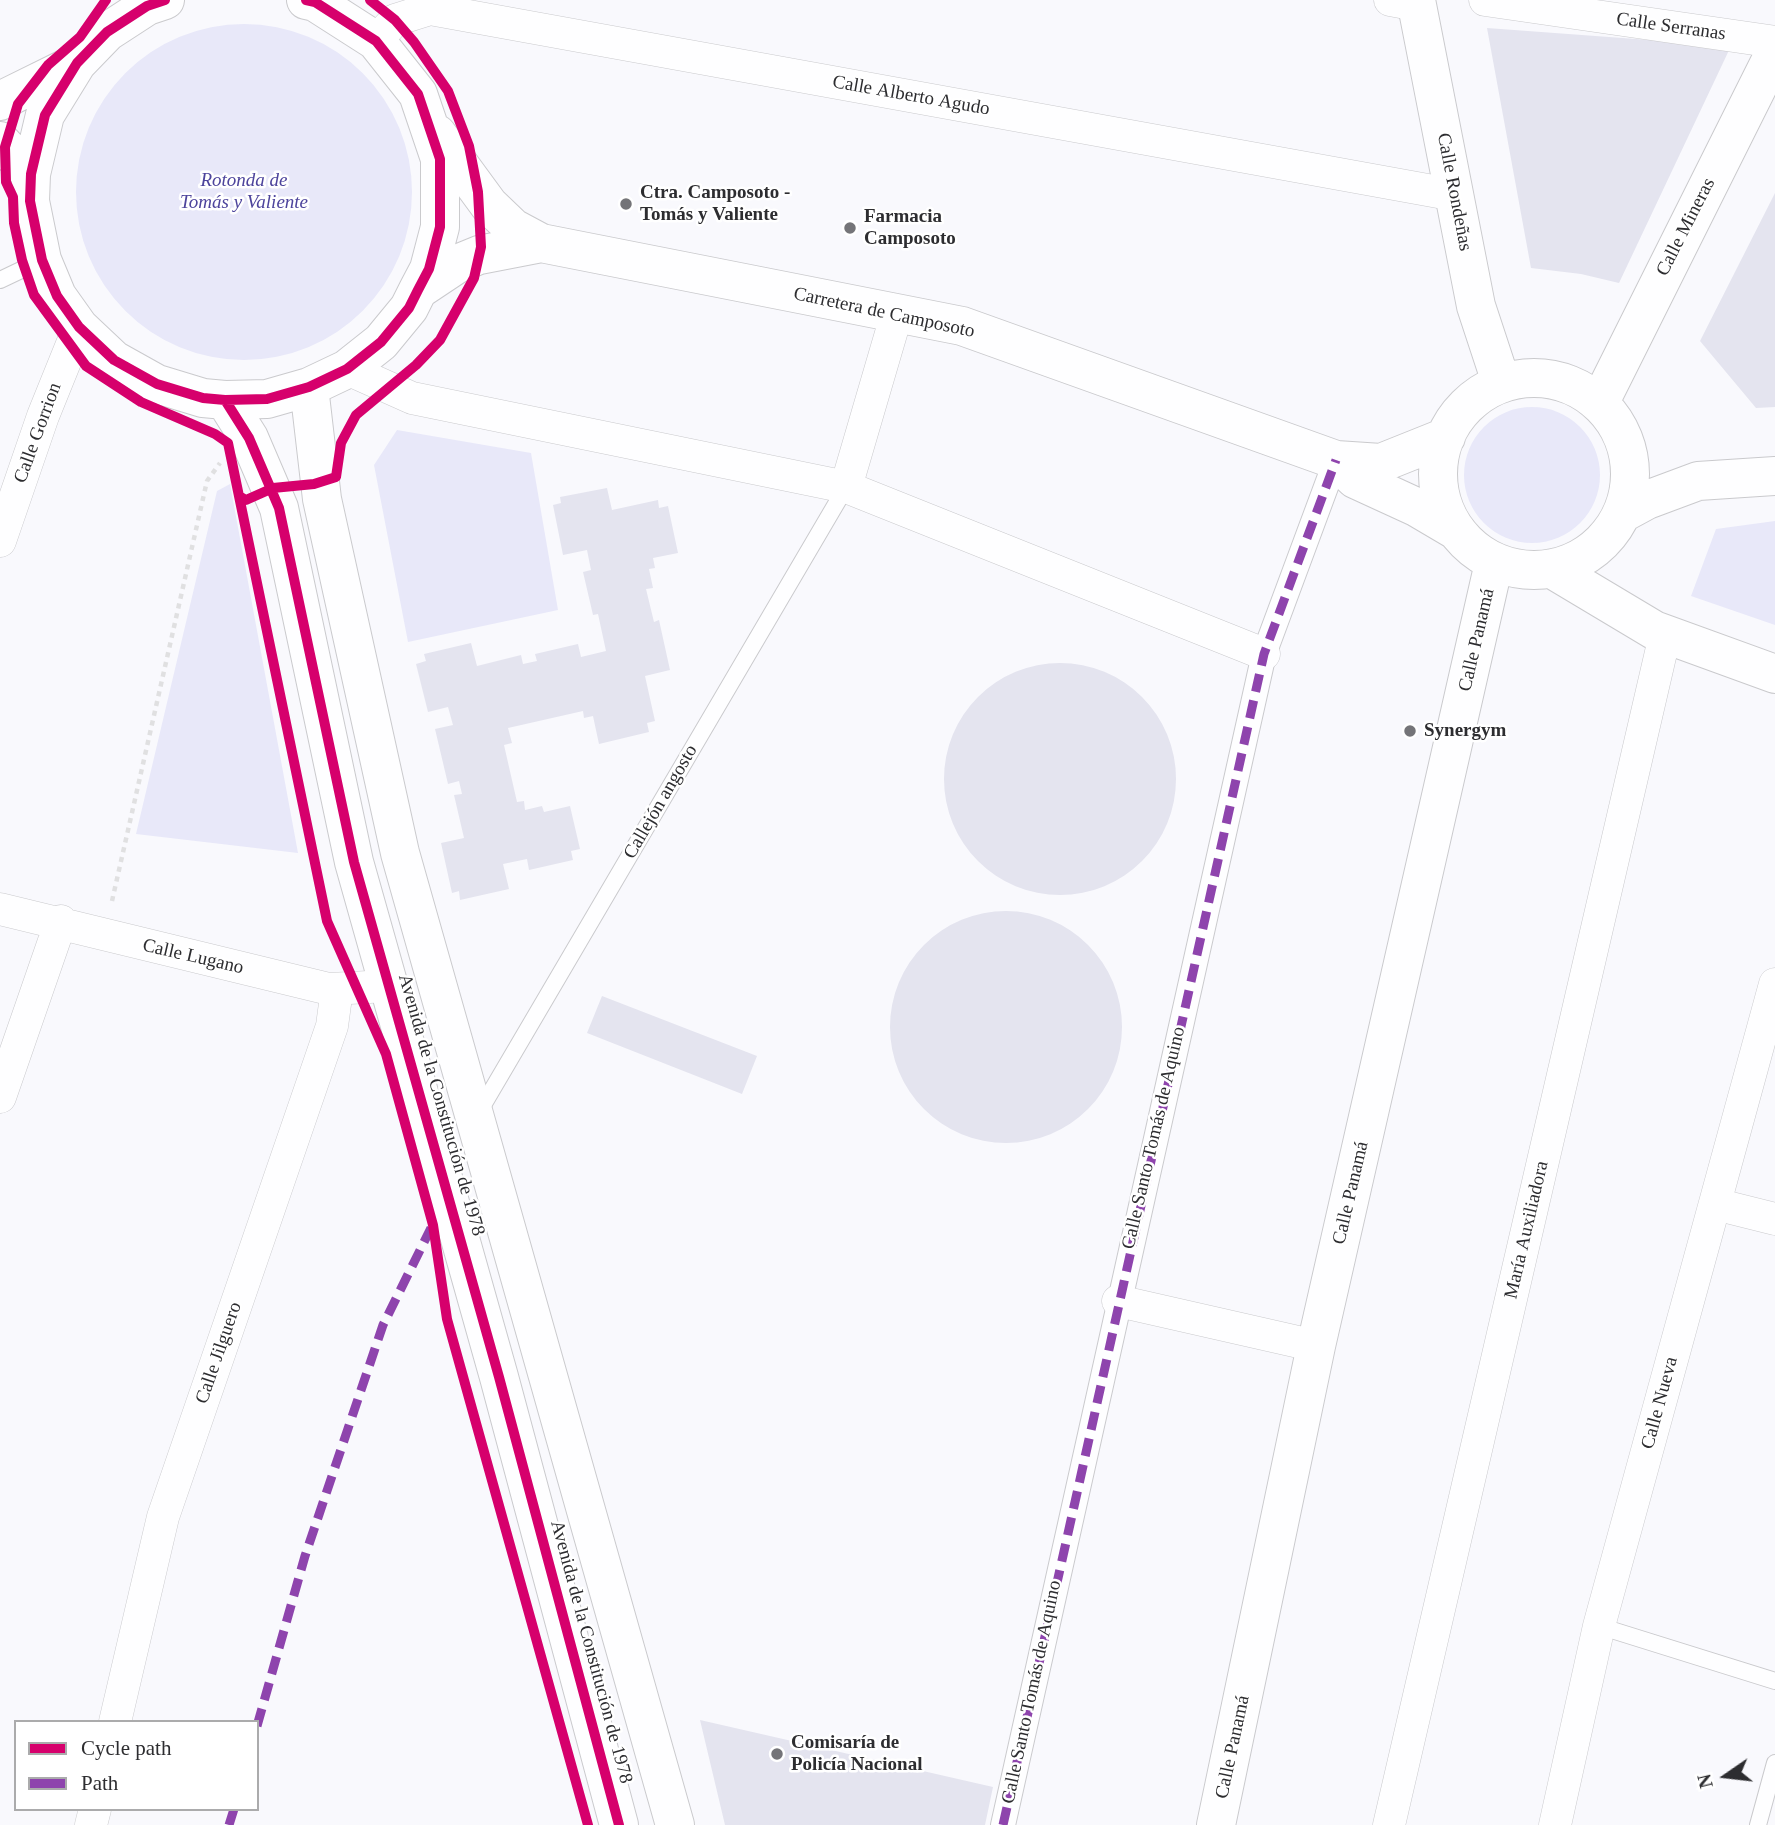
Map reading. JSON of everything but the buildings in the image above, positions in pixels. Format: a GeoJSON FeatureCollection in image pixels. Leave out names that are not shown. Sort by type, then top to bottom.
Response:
{"type":"FeatureCollection","features":[{"type":"Feature","properties":{"kind":"street"},"geometry":{"type":"LineString","coordinates":[[165,0],[113,16],[76,63],[45,115],[31,174],[30,201],[41,260],[57,296],[79,327],[114,360],[157,384],[203,398],[225,400],[267,399],[309,387],[346,369],[381,342],[409,308],[429,269],[440,227],[440,159],[418,94],[376,41],[315,2],[306,0]]}},
{"type":"Feature","properties":{"kind":"street","name":"Calle Serranas"},"geometry":{"type":"LineString","coordinates":[[1485,0],[1775,42]]}},
{"type":"Feature","properties":{"kind":"street","name":"Calle Rondeñas"},"geometry":{"type":"LineString","coordinates":[[1408,2],[1455,195],[1476,306],[1501,382]]}},
{"type":"Feature","properties":{"kind":"street","name":"Calle Alberto Agudo"},"geometry":{"type":"LineString","coordinates":[[376,41],[395,20],[430,9],[1455,195]]}},
{"type":"Feature","properties":{"kind":"street","name":"Calle Mineras"},"geometry":{"type":"LineString","coordinates":[[1600,402],[1775,52]]}},
{"type":"Feature","properties":{"kind":"street"},"geometry":{"type":"LineString","coordinates":[[0,101],[76,63]]}},
{"type":"Feature","properties":{"kind":"street","name":"Carretera de Camposoto"},"geometry":{"type":"LineString","coordinates":[[428,120],[449,154],[489,205],[513,228],[541,243],[962,326],[1336,460],[1381,463],[1446,437]]}},
{"type":"Feature","properties":{"kind":"street"},"geometry":{"type":"LineString","coordinates":[[0,141],[31,174]]}},
{"type":"Feature","properties":{"kind":"street","name":"Carretera de Camposoto"},"geometry":{"type":"LineString","coordinates":[[418,290],[457,264],[479,256],[541,243]]}},
{"type":"Feature","properties":{"kind":"street"},"geometry":{"type":"LineString","coordinates":[[846,487],[897,313]]}},
{"type":"Feature","properties":{"kind":"street","name":"Calle Gorrion"},"geometry":{"type":"LineString","coordinates":[[0,541],[43,416],[79,327]]}},
{"type":"Feature","properties":{"kind":"street"},"geometry":{"type":"LineString","coordinates":[[346,369],[412,398],[846,487],[1264,654]]}},
{"type":"Feature","properties":{"kind":"street"},"geometry":{"type":"LineString","coordinates":[[1527,377],[1553,379],[1578,387],[1600,402],[1618,425],[1629,452],[1631,483],[1623,513],[1597,547],[1582,559],[1552,569],[1523,570],[1494,563],[1473,549],[1455,530],[1443,507],[1438,481],[1440,450],[1453,421],[1474,398],[1501,382],[1527,377]]}},
{"type":"Feature","properties":{"kind":"street","name":"Avenida de la Constitución de 1978"},"geometry":{"type":"LineString","coordinates":[[309,387],[322,499],[400,853],[675,1825]]}},
{"type":"Feature","properties":{"kind":"street","name":"Avenida de la Constitución de 1978"},"geometry":{"type":"LineString","coordinates":[[225,400],[249,438],[279,508],[354,862],[499,1377],[619,1825]]}},
{"type":"Feature","properties":{"kind":"street"},"geometry":{"type":"LineString","coordinates":[[1629,452],[1672,475],[1698,481],[1775,476]]}},
{"type":"Feature","properties":{"kind":"street","name":"Carretera de Camposoto"},"geometry":{"type":"LineString","coordinates":[[1336,460],[1343,471],[1355,479],[1416,507],[1455,530]]}},
{"type":"Feature","properties":{"kind":"street","name":"Calle Santo Tomás de Aquino"},"geometry":{"type":"LineString","coordinates":[[1003,1825],[1264,654],[1336,460]]}},
{"type":"Feature","properties":{"kind":"street"},"geometry":{"type":"LineString","coordinates":[[1623,513],[1647,500],[1698,481]]}},
{"type":"Feature","properties":{"kind":"street","name":"Calle Panamá"},"geometry":{"type":"LineString","coordinates":[[1216,1825],[1316,1346],[1494,563]]}},
{"type":"Feature","properties":{"kind":"street"},"geometry":{"type":"LineString","coordinates":[[1552,569],[1665,635],[1775,674]]}},
{"type":"Feature","properties":{"kind":"street","name":"María Auxiliadora"},"geometry":{"type":"LineString","coordinates":[[1389,1825],[1665,635]]}},
{"type":"Feature","properties":{"kind":"street","name":"Calle Lugano"},"geometry":{"type":"LineString","coordinates":[[0,909],[61,922],[104,936],[337,989],[389,986]]}},
{"type":"Feature","properties":{"kind":"street"},"geometry":{"type":"LineString","coordinates":[[0,1097],[61,922]]}},
{"type":"Feature","properties":{"kind":"street","name":"Calle Nueva"},"geometry":{"type":"LineString","coordinates":[[1555,1825],[1599,1626],[1775,984]]}},
{"type":"Feature","properties":{"kind":"street","name":"Calle Jilguero"},"geometry":{"type":"LineString","coordinates":[[115,1720],[163,1517],[332,1026],[337,989]]}},
{"type":"Feature","properties":{"kind":"street"},"geometry":{"type":"LineString","coordinates":[[1715,1204],[1775,1219]]}},
{"type":"Feature","properties":{"kind":"street"},"geometry":{"type":"LineString","coordinates":[[1118,1301],[1316,1346]]}},
{"type":"Feature","properties":{"kind":"lane"},"geometry":{"type":"LineString","coordinates":[[0,280],[41,260]]}},
{"type":"Feature","properties":{"kind":"lane","name":"Callejón angosto"},"geometry":{"type":"LineString","coordinates":[[476,1118],[846,487]]}},
{"type":"Feature","properties":{"kind":"lane"},"geometry":{"type":"LineString","coordinates":[[1599,1626],[1774,1678]]}},
{"type":"Feature","properties":{"kind":"lane"},"geometry":{"type":"LineString","coordinates":[[1758,1825],[1775,1763]]}},
{"type":"Feature","properties":{"kind":"path"},"geometry":{"type":"LineString","coordinates":[[104,936],[207,481],[229,449],[249,438]]}},
{"type":"Feature","properties":{"kind":"green space","name":"Rotonda de Tomás y Valiente"},"geometry":{"type":"Polygon","coordinates":[[[227,24],[261,24],[308,36],[338,52],[374,85],[400,128],[412,175],[409,225],[400,256],[384,286],[351,322],[338,332],[293,353],[261,360],[227,360],[180,348],[150,332],[114,299],[104,286],[83,241],[76,209],[76,175],[88,128],[104,98],[137,62],[150,52],[195,31],[227,24]]]}},
{"type":"Feature","properties":{"kind":"green space"},"geometry":{"type":"Polygon","coordinates":[[[1532,407],[1558,413],[1580,427],[1594,449],[1600,475],[1594,501],[1580,523],[1558,537],[1532,543],[1506,537],[1484,523],[1470,501],[1464,475],[1470,449],[1484,427],[1506,413],[1532,407]]]}},
{"type":"Feature","properties":{"kind":"green space"},"geometry":{"type":"Polygon","coordinates":[[[397,430],[531,453],[558,610],[408,642],[374,465],[397,430]]]}},
{"type":"Feature","properties":{"kind":"green space"},"geometry":{"type":"Polygon","coordinates":[[[230,484],[298,853],[136,834],[217,491],[230,484]]]}},
{"type":"Feature","properties":{"kind":"green space"},"geometry":{"type":"Polygon","coordinates":[[[1775,521],[1775,625],[1691,596],[1716,529],[1775,521]]]}},
{"type":"Feature","properties":{"kind":"marked path"},"geometry":{"type":"LineString","coordinates":[[1003,1825],[1264,654],[1336,460]]}},
{"type":"Feature","properties":{"kind":"marked path"},"geometry":{"type":"LineString","coordinates":[[259,1720],[305,1556],[383,1325],[431,1228]]}},
{"type":"Feature","properties":{"kind":"marked path"},"geometry":{"type":"LineString","coordinates":[[229,1825],[233,1811]]}},
{"type":"Feature","properties":{"kind":"cycle path"},"geometry":{"type":"LineString","coordinates":[[106,0],[80,37],[48,65],[18,104],[5,147],[6,182],[13,197],[14,223],[22,260],[34,295],[86,366],[141,402],[215,434],[228,443],[327,921],[386,1054],[433,1225],[447,1319],[588,1825]]}},
{"type":"Feature","properties":{"kind":"cycle path"},"geometry":{"type":"LineString","coordinates":[[165,0],[147,6],[107,32],[77,63],[45,115],[31,174],[30,201],[42,260],[57,296],[79,327],[114,360],[157,384],[203,398],[225,400],[267,399],[309,387],[347,369],[381,342],[409,308],[429,269],[440,227],[440,159],[418,94],[376,41],[315,2],[306,0]]}},
{"type":"Feature","properties":{"kind":"cycle path"},"geometry":{"type":"LineString","coordinates":[[239,496],[246,500],[273,488],[314,484],[336,477],[341,443],[356,415],[416,365],[440,340],[474,278],[481,247],[478,192],[469,146],[448,91],[414,42],[395,20],[370,0]]}},
{"type":"Feature","properties":{"kind":"cycle path"},"geometry":{"type":"LineString","coordinates":[[225,400],[249,438],[279,508],[354,862],[499,1377],[619,1825]]}},
{"type":"Feature","properties":{"kind":"place","name":"Ctra. Camposoto - Tomás y Valiente"},"geometry":{"type":"Point","coordinates":[626,204]}},
{"type":"Feature","properties":{"kind":"place","name":"Farmacia Camposoto"},"geometry":{"type":"Point","coordinates":[850,228]}},
{"type":"Feature","properties":{"kind":"place","name":"Synergym"},"geometry":{"type":"Point","coordinates":[1410,731]}},
{"type":"Feature","properties":{"kind":"place","name":"Comisaría de Policía Nacional"},"geometry":{"type":"Point","coordinates":[777,1754]}}]}
